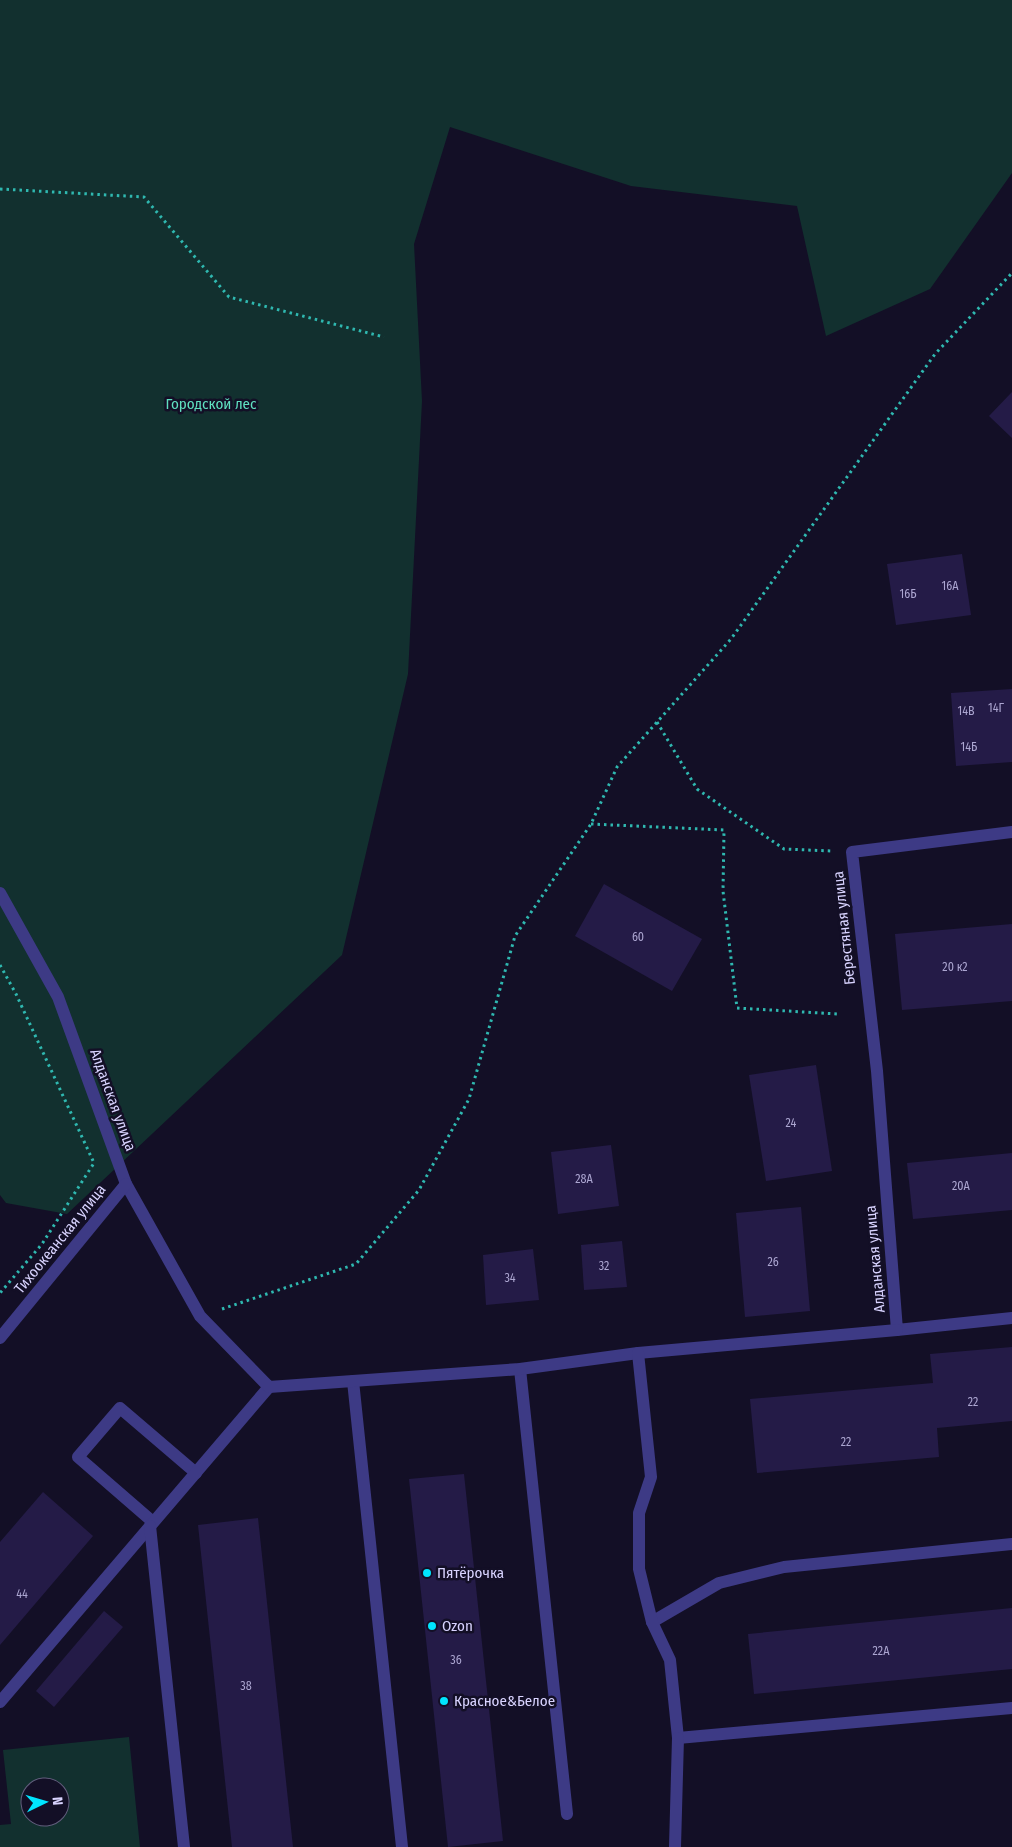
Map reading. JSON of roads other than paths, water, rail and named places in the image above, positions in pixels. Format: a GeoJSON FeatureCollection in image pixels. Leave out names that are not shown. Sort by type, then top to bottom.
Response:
{"type":"FeatureCollection","features":[{"type":"Feature","properties":{"kind":"street","name":"Берестяная улица"},"geometry":{"type":"LineString","coordinates":[[877,1071],[852,852],[1012,832]]}},
{"type":"Feature","properties":{"kind":"street","name":"Алданская улица"},"geometry":{"type":"LineString","coordinates":[[0,893],[58,997],[126,1184],[200,1316],[269,1387]]}},
{"type":"Feature","properties":{"kind":"street","name":"Алданская улица"},"geometry":{"type":"LineString","coordinates":[[877,1071],[897,1330],[1012,1318]]}},
{"type":"Feature","properties":{"kind":"street","name":"Тихоокеанская улица"},"geometry":{"type":"LineString","coordinates":[[0,1338],[126,1184]]}},
{"type":"Feature","properties":{"kind":"street"},"geometry":{"type":"LineString","coordinates":[[0,1702],[269,1387],[520,1369],[638,1353],[897,1330]]}},
{"type":"Feature","properties":{"kind":"street"},"geometry":{"type":"LineString","coordinates":[[638,1353],[651,1477],[639,1513],[639,1569],[652,1622],[670,1660],[678,1738],[674,1847]]}},
{"type":"Feature","properties":{"kind":"street"},"geometry":{"type":"LineString","coordinates":[[520,1369],[568,1814]]}},
{"type":"Feature","properties":{"kind":"street"},"geometry":{"type":"LineString","coordinates":[[353,1381],[402,1847]]}},
{"type":"Feature","properties":{"kind":"street"},"geometry":{"type":"LineString","coordinates":[[184,1847],[152,1524],[78,1457],[120,1408],[196,1473]]}},
{"type":"Feature","properties":{"kind":"street"},"geometry":{"type":"LineString","coordinates":[[652,1622],[719,1583],[784,1567],[1012,1544]]}},
{"type":"Feature","properties":{"kind":"street"},"geometry":{"type":"LineString","coordinates":[[678,1738],[1012,1708]]}},
{"type":"Feature","properties":{"kind":"place","name":"Пятёрочка"},"geometry":{"type":"Point","coordinates":[427,1573]}},
{"type":"Feature","properties":{"kind":"place","name":"Ozon"},"geometry":{"type":"Point","coordinates":[432,1626]}},
{"type":"Feature","properties":{"kind":"place","name":"Красное&Белое"},"geometry":{"type":"Point","coordinates":[444,1701]}},
{"type":"Feature","properties":{"kind":"park label","name":"Городской лес"},"geometry":{"type":"Point","coordinates":[211,404]}}]}
